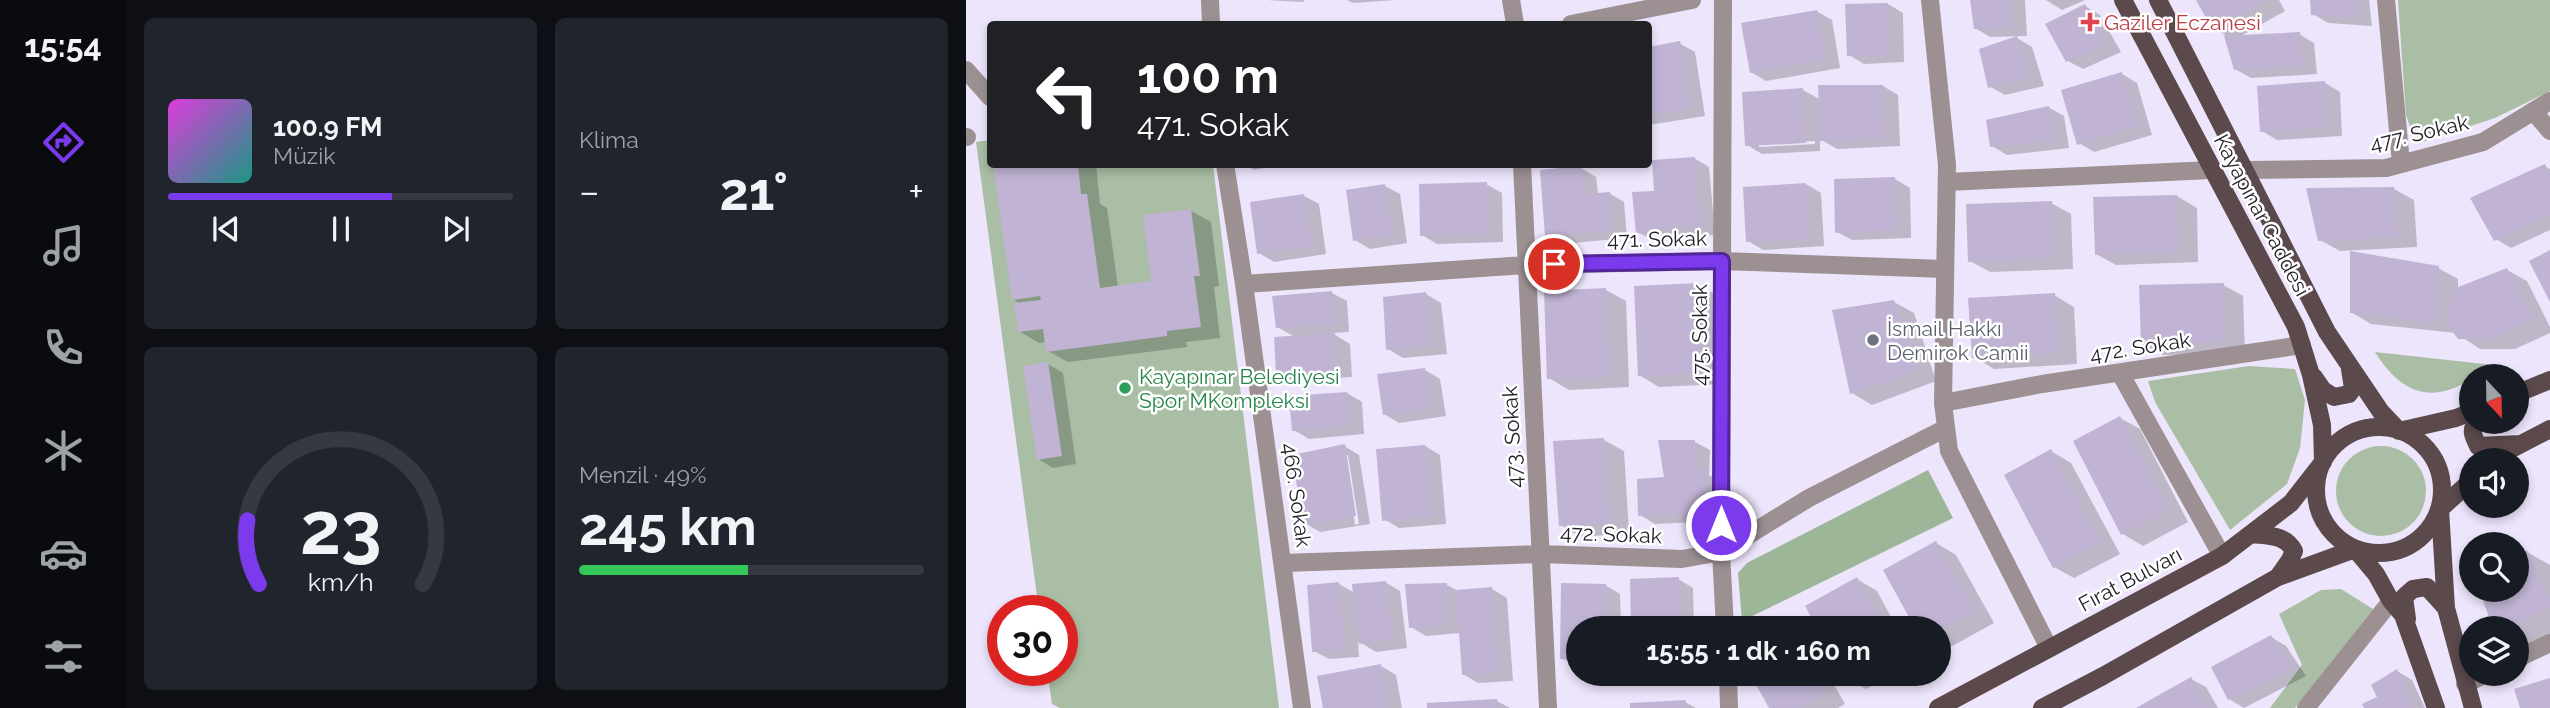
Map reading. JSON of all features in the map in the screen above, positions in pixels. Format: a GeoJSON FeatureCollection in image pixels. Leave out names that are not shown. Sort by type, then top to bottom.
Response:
{"type":"FeatureCollection","features":[{"type":"Feature","properties":{"kind":"main road","name":"Kayapınar Caddesi"},"geometry":{"type":"LineString","coordinates":[[2123,0],[2296,327],[2311,375],[2322,425],[2323,463]]}},
{"type":"Feature","properties":{"kind":"main road","name":"Kayapınar Caddesi"},"geometry":{"type":"LineString","coordinates":[[2158,0],[2327,332],[2375,404],[2399,431]]}},
{"type":"Feature","properties":{"kind":"main road"},"geometry":{"type":"LineString","coordinates":[[2311,375],[2323,390],[2334,397],[2349,394],[2353,388],[2348,362]]}},
{"type":"Feature","properties":{"kind":"main road"},"geometry":{"type":"LineString","coordinates":[[2529,389],[2550,380]]}},
{"type":"Feature","properties":{"kind":"main road"},"geometry":{"type":"LineString","coordinates":[[2399,431],[2459,417]]}},
{"type":"Feature","properties":{"kind":"main road"},"geometry":{"type":"LineString","coordinates":[[2436,708],[2403,615],[2391,601],[2376,574],[2355,549],[2331,530],[2317,503],[2316,482],[2323,463],[2333,448],[2347,436],[2364,429],[2382,427],[2417,439],[2431,453],[2443,490],[2440,509],[2446,608],[2459,660]]}},
{"type":"Feature","properties":{"kind":"main road"},"geometry":{"type":"LineString","coordinates":[[2514,448],[2550,429]]}},
{"type":"Feature","properties":{"kind":"main road"},"geometry":{"type":"LineString","coordinates":[[2472,434],[2478,446],[2520,444]]}},
{"type":"Feature","properties":{"kind":"main road","name":"Fırat Bulvarı"},"geometry":{"type":"LineString","coordinates":[[1938,708],[2222,556],[2291,503],[2323,463]]}},
{"type":"Feature","properties":{"kind":"main road"},"geometry":{"type":"LineString","coordinates":[[2042,708],[2103,677],[2278,577],[2355,549],[2375,554],[2396,551],[2415,542],[2430,528],[2440,509],[2459,492]]}},
{"type":"Feature","properties":{"kind":"main road"},"geometry":{"type":"LineString","coordinates":[[2251,534],[2279,537],[2289,542],[2294,551],[2278,577]]}},
{"type":"Feature","properties":{"kind":"main road"},"geometry":{"type":"LineString","coordinates":[[2408,629],[2404,597],[2413,589],[2427,587],[2446,608]]}},
{"type":"Feature","properties":{"kind":"main road"},"geometry":{"type":"LineString","coordinates":[[2466,686],[2473,708]]}},
{"type":"Feature","properties":{"kind":"street"},"geometry":{"type":"LineString","coordinates":[[1210,0],[1210,21]]}},
{"type":"Feature","properties":{"kind":"street"},"geometry":{"type":"LineString","coordinates":[[1511,0],[1514,21]]}},
{"type":"Feature","properties":{"kind":"street"},"geometry":{"type":"LineString","coordinates":[[1586,21],[1692,0]]}},
{"type":"Feature","properties":{"kind":"street","name":"475. Sokak"},"geometry":{"type":"LineString","coordinates":[[1723,0],[1721,552],[1724,616]]}},
{"type":"Feature","properties":{"kind":"street"},"geometry":{"type":"LineString","coordinates":[[1930,0],[1947,165],[1943,403],[1949,451],[2049,648]]}},
{"type":"Feature","properties":{"kind":"street"},"geometry":{"type":"LineString","coordinates":[[2386,0],[2400,164]]}},
{"type":"Feature","properties":{"kind":"street"},"geometry":{"type":"LineString","coordinates":[[966,70],[987,94]]}},
{"type":"Feature","properties":{"kind":"street","name":"477. Sokak"},"geometry":{"type":"LineString","coordinates":[[2245,170],[2386,167],[2400,164],[2483,142],[2550,101]]}},
{"type":"Feature","properties":{"kind":"street"},"geometry":{"type":"LineString","coordinates":[[2533,111],[2550,131]]}},
{"type":"Feature","properties":{"kind":"street","name":"466. Sokak"},"geometry":{"type":"LineString","coordinates":[[1225,168],[1284,563],[1302,708]]}},
{"type":"Feature","properties":{"kind":"street","name":"473. Sokak"},"geometry":{"type":"LineString","coordinates":[[1522,168],[1548,708]]}},
{"type":"Feature","properties":{"kind":"street"},"geometry":{"type":"LineString","coordinates":[[1947,182],[2211,170]]}},
{"type":"Feature","properties":{"kind":"street","name":"471. Sokak"},"geometry":{"type":"LineString","coordinates":[[1244,284],[1526,265],[1722,261],[1945,269]]}},
{"type":"Feature","properties":{"kind":"street","name":"472. Sokak"},"geometry":{"type":"LineString","coordinates":[[1943,403],[2042,384],[2302,345]]}},
{"type":"Feature","properties":{"kind":"street"},"geometry":{"type":"LineString","coordinates":[[2120,373],[2222,556]]}},
{"type":"Feature","properties":{"kind":"street","name":"472. Sokak"},"geometry":{"type":"LineString","coordinates":[[1284,563],[1540,554],[1682,559],[1721,552],[1809,498],[1946,428]]}},
{"type":"Feature","properties":{"kind":"street"},"geometry":{"type":"LineString","coordinates":[[2306,708],[2391,601]]}},
{"type":"Feature","properties":{"kind":"street"},"geometry":{"type":"LineString","coordinates":[[2529,653],[2550,643]]}},
{"type":"Feature","properties":{"kind":"street"},"geometry":{"type":"LineString","coordinates":[[1729,686],[1730,708]]}},
{"type":"Feature","properties":{"kind":"green space"},"geometry":{"type":"Polygon","coordinates":[[[2398,0],[2550,0],[2550,91],[2495,118],[2416,144],[2406,115],[2398,0]]]}},
{"type":"Feature","properties":{"kind":"green space","name":"Kayapınar Belediyesi Spor MKompleksi"},"geometry":{"type":"Polygon","coordinates":[[[987,140],[987,168],[1213,168],[1279,708],[1060,708],[1052,704],[1049,686],[1078,686],[1078,595],[1037,595],[976,142],[987,140]]]}},
{"type":"Feature","properties":{"kind":"green space"},"geometry":{"type":"Polygon","coordinates":[[[2375,352],[2484,364],[2459,364],[2459,385],[2442,392],[2429,393],[2405,385],[2375,352]]]}},
{"type":"Feature","properties":{"kind":"green space"},"geometry":{"type":"Polygon","coordinates":[[[2249,366],[2295,369],[2305,400],[2300,448],[2287,484],[2230,530],[2155,402],[2148,381],[2249,366]]]}},
{"type":"Feature","properties":{"kind":"green space"},"geometry":{"type":"Polygon","coordinates":[[[2381,446],[2398,449],[2413,459],[2423,474],[2426,491],[2423,508],[2413,523],[2398,533],[2381,536],[2364,533],[2349,523],[2339,508],[2336,491],[2339,474],[2349,459],[2364,449],[2381,446]]]}},
{"type":"Feature","properties":{"kind":"green space"},"geometry":{"type":"Polygon","coordinates":[[[1928,470],[1953,518],[1752,616],[1742,616],[1738,573],[1747,563],[1928,470]]]}},
{"type":"Feature","properties":{"kind":"green space"},"geometry":{"type":"Polygon","coordinates":[[[2341,589],[2373,609],[2295,708],[2270,708],[2302,665],[2279,614],[2321,590],[2341,589]]]}},
{"type":"Feature","properties":{"kind":"building"},"geometry":{"type":"Polygon","coordinates":[[[1970,0],[2011,0],[2012,28],[1974,29],[1970,0]]]}},
{"type":"Feature","properties":{"kind":"building"},"geometry":{"type":"Polygon","coordinates":[[[2196,0],[2265,0],[2212,29],[2196,0]]]}},
{"type":"Feature","properties":{"kind":"building"},"geometry":{"type":"Polygon","coordinates":[[[2310,0],[2356,0],[2358,18],[2311,15],[2310,0]]]}},
{"type":"Feature","properties":{"kind":"building"},"geometry":{"type":"Polygon","coordinates":[[[1888,3],[1890,55],[1847,56],[1845,4],[1888,3]]]}},
{"type":"Feature","properties":{"kind":"building"},"geometry":{"type":"Polygon","coordinates":[[[2085,4],[2107,44],[2066,62],[2045,24],[2085,4]]]}},
{"type":"Feature","properties":{"kind":"building"},"geometry":{"type":"Polygon","coordinates":[[[1817,10],[1826,59],[1750,73],[1741,23],[1817,10]]]}},
{"type":"Feature","properties":{"kind":"building"},"geometry":{"type":"Polygon","coordinates":[[[2300,32],[2303,66],[2234,70],[2224,36],[2300,32]]]}},
{"type":"Feature","properties":{"kind":"building"},"geometry":{"type":"Polygon","coordinates":[[[2017,36],[2030,78],[1988,88],[1979,49],[2017,36]]]}},
{"type":"Feature","properties":{"kind":"building"},"geometry":{"type":"Polygon","coordinates":[[[1680,41],[1691,108],[1652,114],[1652,46],[1680,41]]]}},
{"type":"Feature","properties":{"kind":"building"},"geometry":{"type":"Polygon","coordinates":[[[2122,72],[2138,126],[2077,145],[2061,90],[2122,72]]]}},
{"type":"Feature","properties":{"kind":"building"},"geometry":{"type":"Polygon","coordinates":[[[2325,81],[2328,128],[2260,132],[2257,86],[2325,81]]]}},
{"type":"Feature","properties":{"kind":"building"},"geometry":{"type":"Polygon","coordinates":[[[1818,85],[1883,85],[1886,139],[1820,141],[1818,85]]]}},
{"type":"Feature","properties":{"kind":"building"},"geometry":{"type":"Polygon","coordinates":[[[1803,88],[1806,143],[1745,146],[1742,92],[1803,88]]]}},
{"type":"Feature","properties":{"kind":"building"},"geometry":{"type":"Polygon","coordinates":[[[2049,106],[2054,140],[1990,147],[1986,120],[2049,106]]]}},
{"type":"Feature","properties":{"kind":"building"},"geometry":{"type":"Polygon","coordinates":[[[1695,157],[1700,227],[1636,233],[1632,192],[1654,191],[1652,160],[1695,157]]]}},
{"type":"Feature","properties":{"kind":"building"},"geometry":{"type":"Polygon","coordinates":[[[2545,164],[2550,174],[2550,215],[2494,241],[2470,198],[2545,164]]]}},
{"type":"Feature","properties":{"kind":"building"},"geometry":{"type":"Polygon","coordinates":[[[994,168],[1078,168],[1081,194],[1087,194],[1100,288],[1151,281],[1143,215],[1191,209],[1200,276],[1194,276],[1201,327],[1167,331],[1167,336],[1046,352],[1043,329],[1018,332],[1014,303],[1041,300],[1040,296],[1012,300],[994,168]]]}},
{"type":"Feature","properties":{"kind":"building"},"geometry":{"type":"Polygon","coordinates":[[[1581,168],[1584,194],[1610,192],[1613,230],[1545,236],[1540,170],[1581,168]]]}},
{"type":"Feature","properties":{"kind":"building"},"geometry":{"type":"Polygon","coordinates":[[[1895,177],[1897,230],[1835,233],[1834,179],[1895,177]]]}},
{"type":"Feature","properties":{"kind":"building"},"geometry":{"type":"Polygon","coordinates":[[[1487,182],[1488,234],[1420,236],[1419,184],[1487,182]]]}},
{"type":"Feature","properties":{"kind":"building"},"geometry":{"type":"Polygon","coordinates":[[[1806,183],[1809,239],[1746,242],[1743,187],[1806,183]]]}},
{"type":"Feature","properties":{"kind":"building"},"geometry":{"type":"Polygon","coordinates":[[[1385,184],[1392,235],[1353,241],[1346,190],[1385,184]]]}},
{"type":"Feature","properties":{"kind":"building"},"geometry":{"type":"Polygon","coordinates":[[[2394,187],[2398,237],[2318,241],[2306,188],[2394,187]]]}},
{"type":"Feature","properties":{"kind":"building"},"geometry":{"type":"Polygon","coordinates":[[[1304,194],[1312,246],[1257,254],[1250,202],[1304,194]]]}},
{"type":"Feature","properties":{"kind":"building"},"geometry":{"type":"Polygon","coordinates":[[[2177,195],[2179,252],[2095,255],[2093,197],[2177,195]]]}},
{"type":"Feature","properties":{"kind":"building"},"geometry":{"type":"Polygon","coordinates":[[[2052,201],[2054,259],[1968,262],[1966,204],[2052,201]]]}},
{"type":"Feature","properties":{"kind":"building"},"geometry":{"type":"Polygon","coordinates":[[[2550,250],[2550,302],[2529,261],[2550,250]]]}},
{"type":"Feature","properties":{"kind":"building"},"geometry":{"type":"Polygon","coordinates":[[[2350,251],[2439,266],[2435,323],[2350,313],[2350,251]]]}},
{"type":"Feature","properties":{"kind":"building"},"geometry":{"type":"Polygon","coordinates":[[[2507,268],[2534,320],[2494,339],[2458,339],[2447,324],[2453,289],[2507,268]]]}},
{"type":"Feature","properties":{"kind":"building"},"geometry":{"type":"Polygon","coordinates":[[[1698,283],[1702,374],[1638,376],[1634,286],[1698,283]]]}},
{"type":"Feature","properties":{"kind":"building"},"geometry":{"type":"Polygon","coordinates":[[[2224,283],[2225,342],[2141,345],[2139,285],[2224,283]]]}},
{"type":"Feature","properties":{"kind":"building"},"geometry":{"type":"Polygon","coordinates":[[[1606,288],[1610,377],[1547,379],[1544,291],[1606,288]]]}},
{"type":"Feature","properties":{"kind":"building"},"geometry":{"type":"Polygon","coordinates":[[[1332,291],[1335,324],[1276,328],[1272,296],[1332,291]]]}},
{"type":"Feature","properties":{"kind":"building"},"geometry":{"type":"Polygon","coordinates":[[[1426,292],[1432,346],[1386,350],[1383,297],[1426,292]]]}},
{"type":"Feature","properties":{"kind":"building"},"geometry":{"type":"Polygon","coordinates":[[[2055,293],[2058,353],[1972,358],[1968,298],[2055,293]]]}},
{"type":"Feature","properties":{"kind":"building","name":"İsmail Hakkı Demirok Camii"},"geometry":{"type":"Polygon","coordinates":[[[1894,300],[1917,370],[1850,394],[1832,310],[1894,300]]]}},
{"type":"Feature","properties":{"kind":"building"},"geometry":{"type":"Polygon","coordinates":[[[1335,333],[1337,370],[1276,373],[1274,337],[1335,333]]]}},
{"type":"Feature","properties":{"kind":"building"},"geometry":{"type":"Polygon","coordinates":[[[1048,362],[1062,456],[1037,460],[1023,366],[1048,362]]]}},
{"type":"Feature","properties":{"kind":"building"},"geometry":{"type":"Polygon","coordinates":[[[1425,368],[1431,408],[1383,415],[1377,374],[1425,368]]]}},
{"type":"Feature","properties":{"kind":"building"},"geometry":{"type":"Polygon","coordinates":[[[1347,392],[1350,427],[1292,431],[1289,396],[1347,392]]]}},
{"type":"Feature","properties":{"kind":"building"},"geometry":{"type":"Polygon","coordinates":[[[2120,416],[2169,511],[2121,535],[2073,441],[2120,416]]]}},
{"type":"Feature","properties":{"kind":"building"},"geometry":{"type":"Polygon","coordinates":[[[1604,438],[1610,523],[1559,526],[1553,441],[1604,438]]]}},
{"type":"Feature","properties":{"kind":"building"},"geometry":{"type":"Polygon","coordinates":[[[1658,440],[1695,440],[1695,468],[1706,471],[1705,508],[1680,514],[1638,516],[1637,479],[1664,477],[1658,440]]]}},
{"type":"Feature","properties":{"kind":"building"},"geometry":{"type":"Polygon","coordinates":[[[1345,444],[1356,516],[1303,524],[1292,455],[1345,444]]]}},
{"type":"Feature","properties":{"kind":"building"},"geometry":{"type":"Polygon","coordinates":[[[1425,445],[1432,516],[1382,521],[1376,449],[1425,445]]]}},
{"type":"Feature","properties":{"kind":"building"},"geometry":{"type":"Polygon","coordinates":[[[2051,449],[2101,543],[2053,568],[2004,475],[2051,449]]]}},
{"type":"Feature","properties":{"kind":"building"},"geometry":{"type":"Polygon","coordinates":[[[1936,541],[1975,612],[1951,625],[1951,616],[1908,616],[1883,570],[1936,541]]]}},
{"type":"Feature","properties":{"kind":"building"},"geometry":{"type":"Polygon","coordinates":[[[2529,554],[2550,599],[2550,608],[2529,618],[2529,616],[2489,616],[2483,602],[2529,602],[2529,554]]]}},
{"type":"Feature","properties":{"kind":"building"},"geometry":{"type":"Polygon","coordinates":[[[1679,577],[1680,616],[1631,616],[1630,579],[1679,577]]]}},
{"type":"Feature","properties":{"kind":"building"},"geometry":{"type":"Polygon","coordinates":[[[1857,577],[1878,616],[1810,616],[1805,606],[1857,577]]]}},
{"type":"Feature","properties":{"kind":"building"},"geometry":{"type":"Polygon","coordinates":[[[1386,581],[1392,640],[1359,644],[1352,584],[1386,581]]]}},
{"type":"Feature","properties":{"kind":"building"},"geometry":{"type":"Polygon","coordinates":[[[1339,582],[1345,649],[1312,652],[1307,585],[1339,582]]]}},
{"type":"Feature","properties":{"kind":"building"},"geometry":{"type":"Polygon","coordinates":[[[1447,583],[1448,625],[1409,628],[1405,584],[1447,583]]]}},
{"type":"Feature","properties":{"kind":"building"},"geometry":{"type":"Polygon","coordinates":[[[1561,583],[1606,584],[1607,616],[1566,616],[1566,659],[1560,659],[1561,583]]]}},
{"type":"Feature","properties":{"kind":"building"},"geometry":{"type":"Polygon","coordinates":[[[1492,587],[1498,673],[1462,675],[1456,590],[1492,587]]]}},
{"type":"Feature","properties":{"kind":"building"},"geometry":{"type":"Polygon","coordinates":[[[2271,635],[2292,667],[2228,700],[2211,667],[2271,635]]]}},
{"type":"Feature","properties":{"kind":"building"},"geometry":{"type":"Polygon","coordinates":[[[1381,664],[1389,708],[1323,708],[1317,676],[1381,664]]]}},
{"type":"Feature","properties":{"kind":"building"},"geometry":{"type":"Polygon","coordinates":[[[2397,669],[2414,708],[2364,708],[2362,704],[2377,697],[2371,685],[2397,669]]]}},
{"type":"Feature","properties":{"kind":"building"},"geometry":{"type":"Polygon","coordinates":[[[2191,677],[2209,708],[2136,708],[2191,677]]]}},
{"type":"Feature","properties":{"kind":"building"},"geometry":{"type":"Polygon","coordinates":[[[2550,678],[2550,708],[2520,708],[2514,689],[2550,678]]]}},
{"type":"Feature","properties":{"kind":"building"},"geometry":{"type":"Polygon","coordinates":[[[1757,686],[1822,686],[1826,693],[1799,708],[1769,708],[1757,686]]]}},
{"type":"Feature","properties":{"kind":"building"},"geometry":{"type":"Polygon","coordinates":[[[1497,699],[1498,708],[1427,708],[1427,703],[1497,699]]]}},
{"type":"Feature","properties":{"kind":"building"},"geometry":{"type":"Polygon","coordinates":[[[1686,700],[1686,708],[1630,708],[1630,703],[1686,700]]]}},
{"type":"Feature","properties":{"kind":"place","name":"Gaziler Eczanesi"},"geometry":{"type":"Point","coordinates":[2090,22]}},
{"type":"Feature","properties":{"kind":"place","name":"İsmail Hakkı Demirok Camii"},"geometry":{"type":"Point","coordinates":[1873,340]}},
{"type":"Feature","properties":{"kind":"place","name":"Kayapınar Belediyesi Spor MKompleksi"},"geometry":{"type":"Point","coordinates":[1125,388]}},
{"type":"Feature","properties":{"kind":"route"},"geometry":{"type":"LineString","coordinates":[[1554,264],[1722,261],[1721,525]]}}]}
